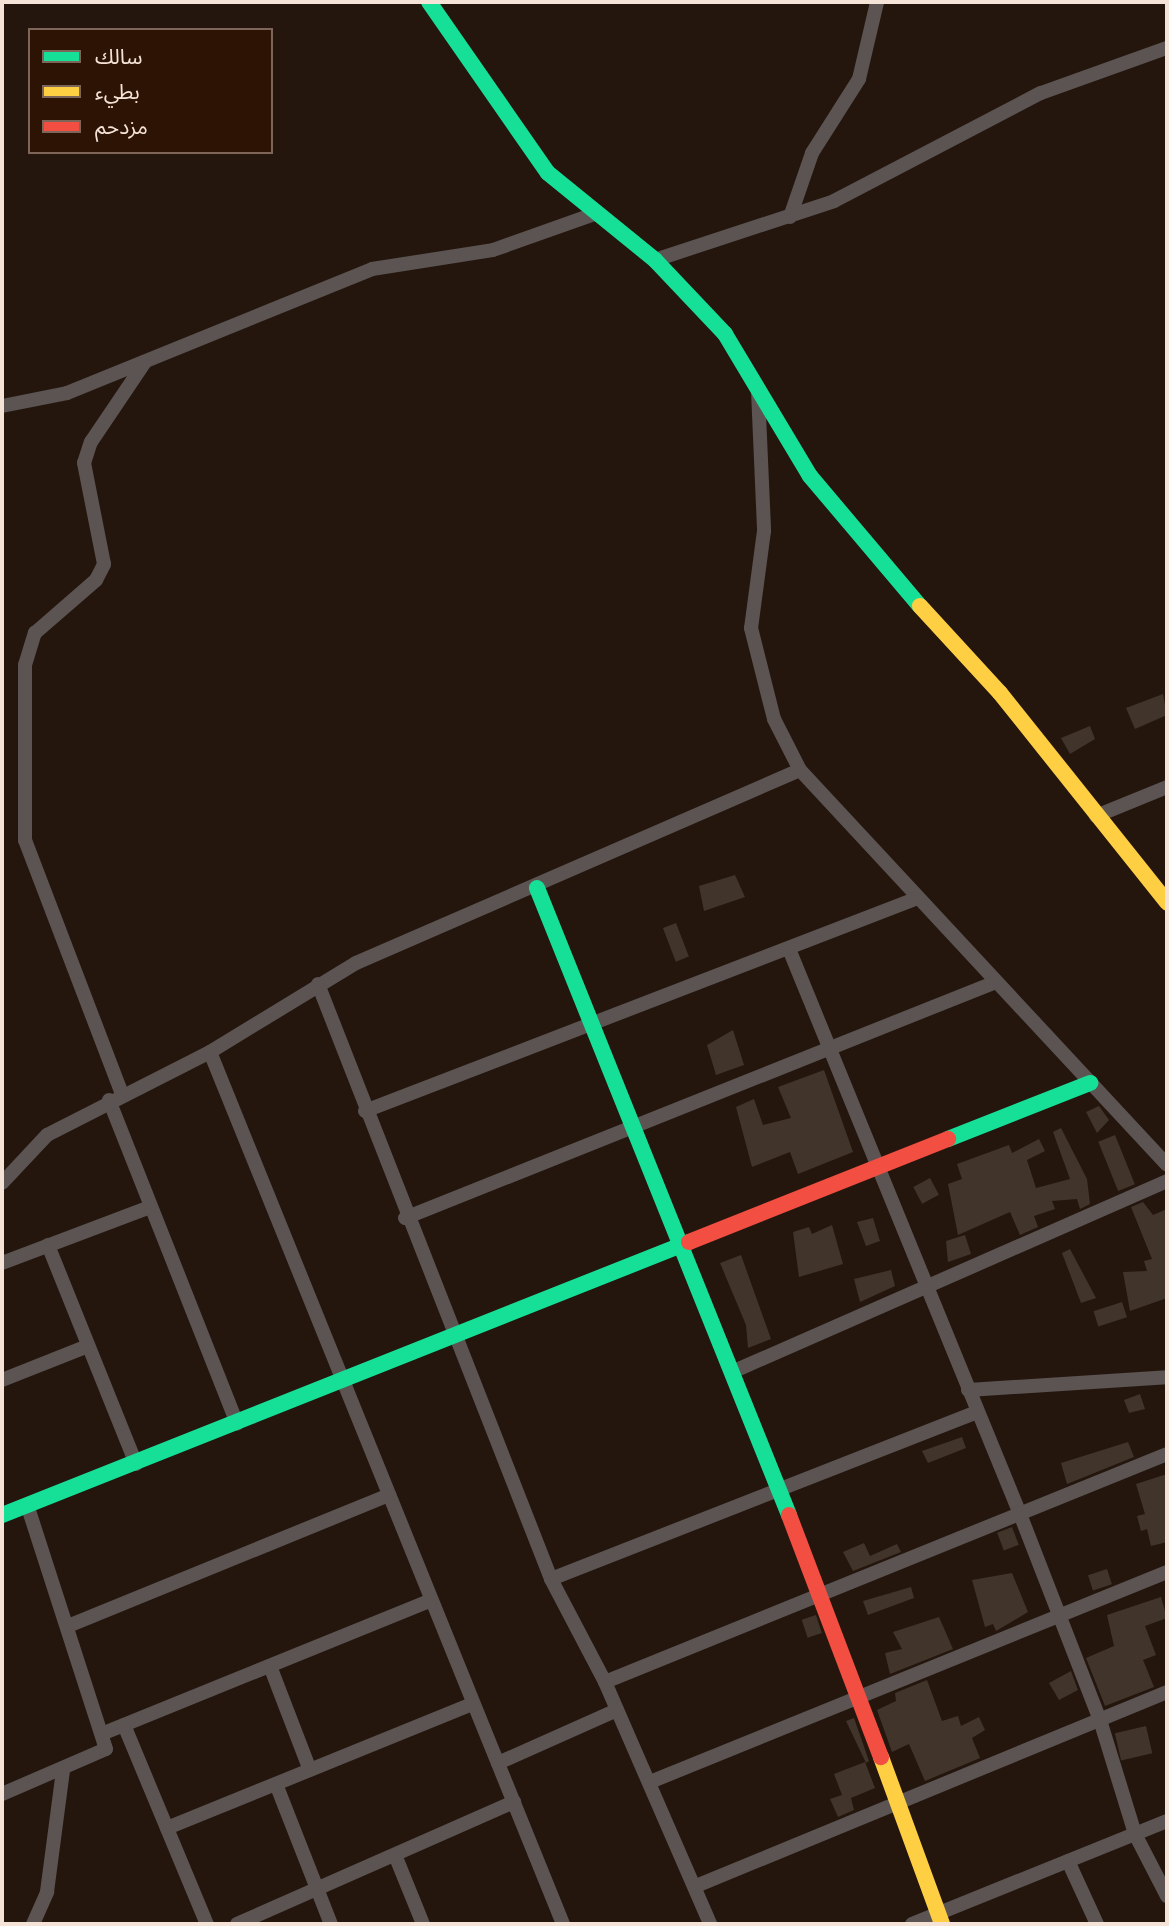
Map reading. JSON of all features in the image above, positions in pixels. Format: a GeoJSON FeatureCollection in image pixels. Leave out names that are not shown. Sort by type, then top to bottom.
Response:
{"type":"FeatureCollection","features":[{"type":"Feature","properties":{"kind":"street"},"geometry":{"type":"LineString","coordinates":[[429,2],[548,173],[592,215],[655,260],[725,334],[758,391],[853,533],[1000,693],[1167,902]]}},
{"type":"Feature","properties":{"kind":"street"},"geometry":{"type":"LineString","coordinates":[[790,217],[812,153],[859,79],[877,2]]}},
{"type":"Feature","properties":{"kind":"street"},"geometry":{"type":"LineString","coordinates":[[655,260],[790,217],[882,178],[1051,88],[1167,48]]}},
{"type":"Feature","properties":{"kind":"street"},"geometry":{"type":"LineString","coordinates":[[2,406],[67,393],[372,269],[493,250],[592,215]]}},
{"type":"Feature","properties":{"kind":"street"},"geometry":{"type":"LineString","coordinates":[[145,362],[91,442],[85,463],[104,564],[96,580],[36,633],[25,665],[25,840],[115,1097],[150,1207],[237,1424]]}},
{"type":"Feature","properties":{"kind":"street"},"geometry":{"type":"LineString","coordinates":[[758,391],[764,531],[751,628],[774,719],[800,770],[993,983],[1167,1165]]}},
{"type":"Feature","properties":{"kind":"street"},"geometry":{"type":"LineString","coordinates":[[2,1183],[47,1135],[115,1097],[210,1052],[318,984],[419,934],[537,888],[800,770]]}},
{"type":"Feature","properties":{"kind":"street"},"geometry":{"type":"LineString","coordinates":[[1096,816],[1167,787]]}},
{"type":"Feature","properties":{"kind":"street"},"geometry":{"type":"LineString","coordinates":[[537,888],[676,1244],[780,1488],[903,1804],[939,1919]]}},
{"type":"Feature","properties":{"kind":"street"},"geometry":{"type":"LineString","coordinates":[[365,1111],[918,898]]}},
{"type":"Feature","properties":{"kind":"street"},"geometry":{"type":"LineString","coordinates":[[789,949],[880,1166],[976,1412],[1020,1514],[1100,1720],[1135,1834],[1167,1896]]}},
{"type":"Feature","properties":{"kind":"street"},"geometry":{"type":"LineString","coordinates":[[405,1219],[993,983]]}},
{"type":"Feature","properties":{"kind":"street"},"geometry":{"type":"LineString","coordinates":[[318,984],[405,1219],[551,1579],[605,1682],[696,1886],[710,1924]]}},
{"type":"Feature","properties":{"kind":"street"},"geometry":{"type":"LineString","coordinates":[[210,1052],[563,1924]]}},
{"type":"Feature","properties":{"kind":"street"},"geometry":{"type":"LineString","coordinates":[[2,1515],[237,1424],[676,1244],[1090,1083]]}},
{"type":"Feature","properties":{"kind":"street"},"geometry":{"type":"LineString","coordinates":[[732,1372],[927,1289],[965,1265],[1167,1181]]}},
{"type":"Feature","properties":{"kind":"street"},"geometry":{"type":"LineString","coordinates":[[2,1263],[150,1207]]}},
{"type":"Feature","properties":{"kind":"street"},"geometry":{"type":"LineString","coordinates":[[48,1245],[136,1464]]}},
{"type":"Feature","properties":{"kind":"street"},"geometry":{"type":"LineString","coordinates":[[2,1380],[88,1346]]}},
{"type":"Feature","properties":{"kind":"street"},"geometry":{"type":"LineString","coordinates":[[968,1390],[1167,1377]]}},
{"type":"Feature","properties":{"kind":"street"},"geometry":{"type":"LineString","coordinates":[[551,1579],[976,1412]]}},
{"type":"Feature","properties":{"kind":"street"},"geometry":{"type":"LineString","coordinates":[[605,1682],[1167,1454]]}},
{"type":"Feature","properties":{"kind":"street"},"geometry":{"type":"LineString","coordinates":[[68,1626],[389,1495]]}},
{"type":"Feature","properties":{"kind":"street"},"geometry":{"type":"LineString","coordinates":[[2,1794],[63,1770],[106,1749],[104,1733],[27,1506]]}},
{"type":"Feature","properties":{"kind":"street"},"geometry":{"type":"LineString","coordinates":[[650,1782],[1167,1572]]}},
{"type":"Feature","properties":{"kind":"street"},"geometry":{"type":"LineString","coordinates":[[104,1733],[431,1600]]}},
{"type":"Feature","properties":{"kind":"street"},"geometry":{"type":"LineString","coordinates":[[270,1666],[310,1770]]}},
{"type":"Feature","properties":{"kind":"street"},"geometry":{"type":"LineString","coordinates":[[696,1886],[903,1804],[1167,1692]]}},
{"type":"Feature","properties":{"kind":"street"},"geometry":{"type":"LineString","coordinates":[[167,1828],[473,1704]]}},
{"type":"Feature","properties":{"kind":"street"},"geometry":{"type":"LineString","coordinates":[[498,1763],[617,1710]]}},
{"type":"Feature","properties":{"kind":"street"},"geometry":{"type":"LineString","coordinates":[[124,1725],[207,1924]]}},
{"type":"Feature","properties":{"kind":"street"},"geometry":{"type":"LineString","coordinates":[[33,1924],[47,1892],[63,1770]]}},
{"type":"Feature","properties":{"kind":"street"},"geometry":{"type":"LineString","coordinates":[[276,1784],[331,1924]]}},
{"type":"Feature","properties":{"kind":"street"},"geometry":{"type":"LineString","coordinates":[[237,1924],[514,1802]]}},
{"type":"Feature","properties":{"kind":"street"},"geometry":{"type":"LineString","coordinates":[[912,1924],[939,1919],[1068,1861],[1167,1821]]}},
{"type":"Feature","properties":{"kind":"street"},"geometry":{"type":"LineString","coordinates":[[395,1855],[423,1924]]}},
{"type":"Feature","properties":{"kind":"street"},"geometry":{"type":"LineString","coordinates":[[1068,1861],[1097,1924]]}},
{"type":"Feature","properties":{"kind":"building"},"geometry":{"type":"Polygon","coordinates":[[[1163,694],[1167,715],[1135,729],[1126,708],[1163,694]]]}},
{"type":"Feature","properties":{"kind":"building"},"geometry":{"type":"Polygon","coordinates":[[[1090,726],[1095,739],[1070,754],[1061,738],[1090,726]]]}},
{"type":"Feature","properties":{"kind":"building"},"geometry":{"type":"Polygon","coordinates":[[[735,875],[745,897],[704,911],[699,886],[735,875]]]}},
{"type":"Feature","properties":{"kind":"building"},"geometry":{"type":"Polygon","coordinates":[[[676,923],[689,957],[676,962],[663,928],[676,923]]]}},
{"type":"Feature","properties":{"kind":"building"},"geometry":{"type":"Polygon","coordinates":[[[733,1030],[744,1065],[716,1075],[707,1045],[733,1030]]]}},
{"type":"Feature","properties":{"kind":"building"},"geometry":{"type":"Polygon","coordinates":[[[824,1070],[853,1152],[798,1174],[790,1152],[752,1167],[736,1107],[754,1099],[763,1125],[791,1118],[778,1087],[824,1070]]]}},
{"type":"Feature","properties":{"kind":"building"},"geometry":{"type":"Polygon","coordinates":[[[1099,1106],[1109,1120],[1097,1133],[1086,1112],[1099,1106]]]}},
{"type":"Feature","properties":{"kind":"building"},"geometry":{"type":"Polygon","coordinates":[[[1061,1128],[1087,1179],[1090,1204],[1080,1209],[1077,1199],[1052,1201],[1055,1209],[1034,1216],[1038,1227],[1020,1235],[1010,1212],[958,1235],[948,1184],[962,1179],[957,1164],[1009,1145],[1012,1153],[1039,1139],[1045,1151],[1027,1160],[1036,1188],[1070,1179],[1053,1132],[1061,1128]]]}},
{"type":"Feature","properties":{"kind":"building"},"geometry":{"type":"Polygon","coordinates":[[[1115,1135],[1135,1184],[1118,1191],[1098,1142],[1115,1135]]]}},
{"type":"Feature","properties":{"kind":"building"},"geometry":{"type":"Polygon","coordinates":[[[930,1178],[939,1195],[922,1204],[913,1187],[930,1178]]]}},
{"type":"Feature","properties":{"kind":"building"},"geometry":{"type":"Polygon","coordinates":[[[1143,1202],[1153,1215],[1167,1209],[1167,1298],[1130,1311],[1123,1272],[1147,1271],[1144,1261],[1152,1259],[1131,1207],[1143,1202]]]}},
{"type":"Feature","properties":{"kind":"building"},"geometry":{"type":"Polygon","coordinates":[[[873,1218],[880,1241],[866,1246],[857,1222],[873,1218]]]}},
{"type":"Feature","properties":{"kind":"building"},"geometry":{"type":"Polygon","coordinates":[[[832,1225],[843,1264],[799,1277],[793,1232],[809,1227],[812,1234],[832,1225]]]}},
{"type":"Feature","properties":{"kind":"building"},"geometry":{"type":"Polygon","coordinates":[[[965,1235],[971,1254],[948,1262],[946,1241],[965,1235]]]}},
{"type":"Feature","properties":{"kind":"building"},"geometry":{"type":"Polygon","coordinates":[[[1070,1249],[1096,1298],[1081,1303],[1062,1253],[1070,1249]]]}},
{"type":"Feature","properties":{"kind":"building"},"geometry":{"type":"Polygon","coordinates":[[[741,1255],[771,1339],[748,1348],[746,1325],[720,1263],[741,1255]]]}},
{"type":"Feature","properties":{"kind":"building"},"geometry":{"type":"Polygon","coordinates":[[[891,1270],[895,1286],[860,1302],[854,1279],[891,1270]]]}},
{"type":"Feature","properties":{"kind":"building"},"geometry":{"type":"Polygon","coordinates":[[[1122,1302],[1127,1317],[1098,1326],[1093,1311],[1122,1302]]]}},
{"type":"Feature","properties":{"kind":"building"},"geometry":{"type":"Polygon","coordinates":[[[1140,1394],[1145,1409],[1129,1413],[1124,1400],[1140,1394]]]}},
{"type":"Feature","properties":{"kind":"building"},"geometry":{"type":"Polygon","coordinates":[[[962,1437],[966,1448],[928,1463],[922,1451],[962,1437]]]}},
{"type":"Feature","properties":{"kind":"building"},"geometry":{"type":"Polygon","coordinates":[[[1128,1442],[1134,1457],[1067,1484],[1061,1463],[1128,1442]]]}},
{"type":"Feature","properties":{"kind":"building"},"geometry":{"type":"Polygon","coordinates":[[[1167,1474],[1167,1542],[1151,1546],[1147,1529],[1141,1531],[1137,1516],[1145,1514],[1136,1484],[1167,1474]]]}},
{"type":"Feature","properties":{"kind":"building"},"geometry":{"type":"Polygon","coordinates":[[[1012,1527],[1019,1545],[1004,1550],[997,1533],[1012,1527]]]}},
{"type":"Feature","properties":{"kind":"building"},"geometry":{"type":"Polygon","coordinates":[[[864,1543],[870,1556],[897,1544],[901,1552],[853,1571],[843,1552],[864,1543]]]}},
{"type":"Feature","properties":{"kind":"building"},"geometry":{"type":"Polygon","coordinates":[[[1107,1569],[1112,1584],[1093,1590],[1088,1575],[1107,1569]]]}},
{"type":"Feature","properties":{"kind":"building"},"geometry":{"type":"Polygon","coordinates":[[[1012,1573],[1028,1612],[996,1631],[993,1624],[985,1627],[972,1580],[1012,1573]]]}},
{"type":"Feature","properties":{"kind":"building"},"geometry":{"type":"Polygon","coordinates":[[[911,1587],[914,1598],[868,1615],[863,1601],[911,1587]]]}},
{"type":"Feature","properties":{"kind":"building"},"geometry":{"type":"Polygon","coordinates":[[[1161,1597],[1167,1618],[1145,1626],[1156,1655],[1143,1660],[1154,1687],[1105,1706],[1086,1658],[1114,1646],[1107,1615],[1161,1597]]]}},
{"type":"Feature","properties":{"kind":"building"},"geometry":{"type":"Polygon","coordinates":[[[816,1615],[822,1633],[808,1638],[802,1620],[816,1615]]]}},
{"type":"Feature","properties":{"kind":"building"},"geometry":{"type":"Polygon","coordinates":[[[939,1617],[953,1649],[890,1674],[885,1653],[902,1649],[893,1632],[939,1617]]]}},
{"type":"Feature","properties":{"kind":"building"},"geometry":{"type":"Polygon","coordinates":[[[1071,1671],[1078,1690],[1059,1700],[1049,1683],[1071,1671]]]}},
{"type":"Feature","properties":{"kind":"building"},"geometry":{"type":"Polygon","coordinates":[[[927,1680],[942,1721],[958,1716],[961,1726],[979,1717],[985,1730],[972,1738],[980,1758],[925,1781],[909,1744],[892,1752],[877,1710],[896,1701],[895,1693],[927,1680]]]}},
{"type":"Feature","properties":{"kind":"building"},"geometry":{"type":"Polygon","coordinates":[[[854,1718],[869,1761],[866,1763],[846,1721],[854,1718]]]}},
{"type":"Feature","properties":{"kind":"building"},"geometry":{"type":"Polygon","coordinates":[[[1146,1726],[1152,1753],[1121,1760],[1115,1733],[1146,1726]]]}},
{"type":"Feature","properties":{"kind":"building"},"geometry":{"type":"Polygon","coordinates":[[[865,1762],[875,1788],[851,1798],[854,1810],[838,1817],[830,1799],[842,1795],[834,1774],[865,1762]]]}},
{"type":"Feature","properties":{"kind":"traffic: fast"},"geometry":{"type":"LineString","coordinates":[[429,2],[548,173],[655,260],[725,334],[810,476],[920,606]]}},
{"type":"Feature","properties":{"kind":"traffic: fast"},"geometry":{"type":"LineString","coordinates":[[537,888],[789,1515]]}},
{"type":"Feature","properties":{"kind":"traffic: fast"},"geometry":{"type":"LineString","coordinates":[[948,1139],[1090,1083]]}},
{"type":"Feature","properties":{"kind":"traffic: fast"},"geometry":{"type":"LineString","coordinates":[[2,1515],[689,1242]]}},
{"type":"Feature","properties":{"kind":"traffic: slow"},"geometry":{"type":"LineString","coordinates":[[920,606],[1000,693],[1167,902]]}},
{"type":"Feature","properties":{"kind":"traffic: slow"},"geometry":{"type":"LineString","coordinates":[[881,1757],[942,1924]]}},
{"type":"Feature","properties":{"kind":"traffic: jam"},"geometry":{"type":"LineString","coordinates":[[689,1242],[948,1139]]}},
{"type":"Feature","properties":{"kind":"traffic: jam"},"geometry":{"type":"LineString","coordinates":[[789,1515],[881,1757]]}}]}
